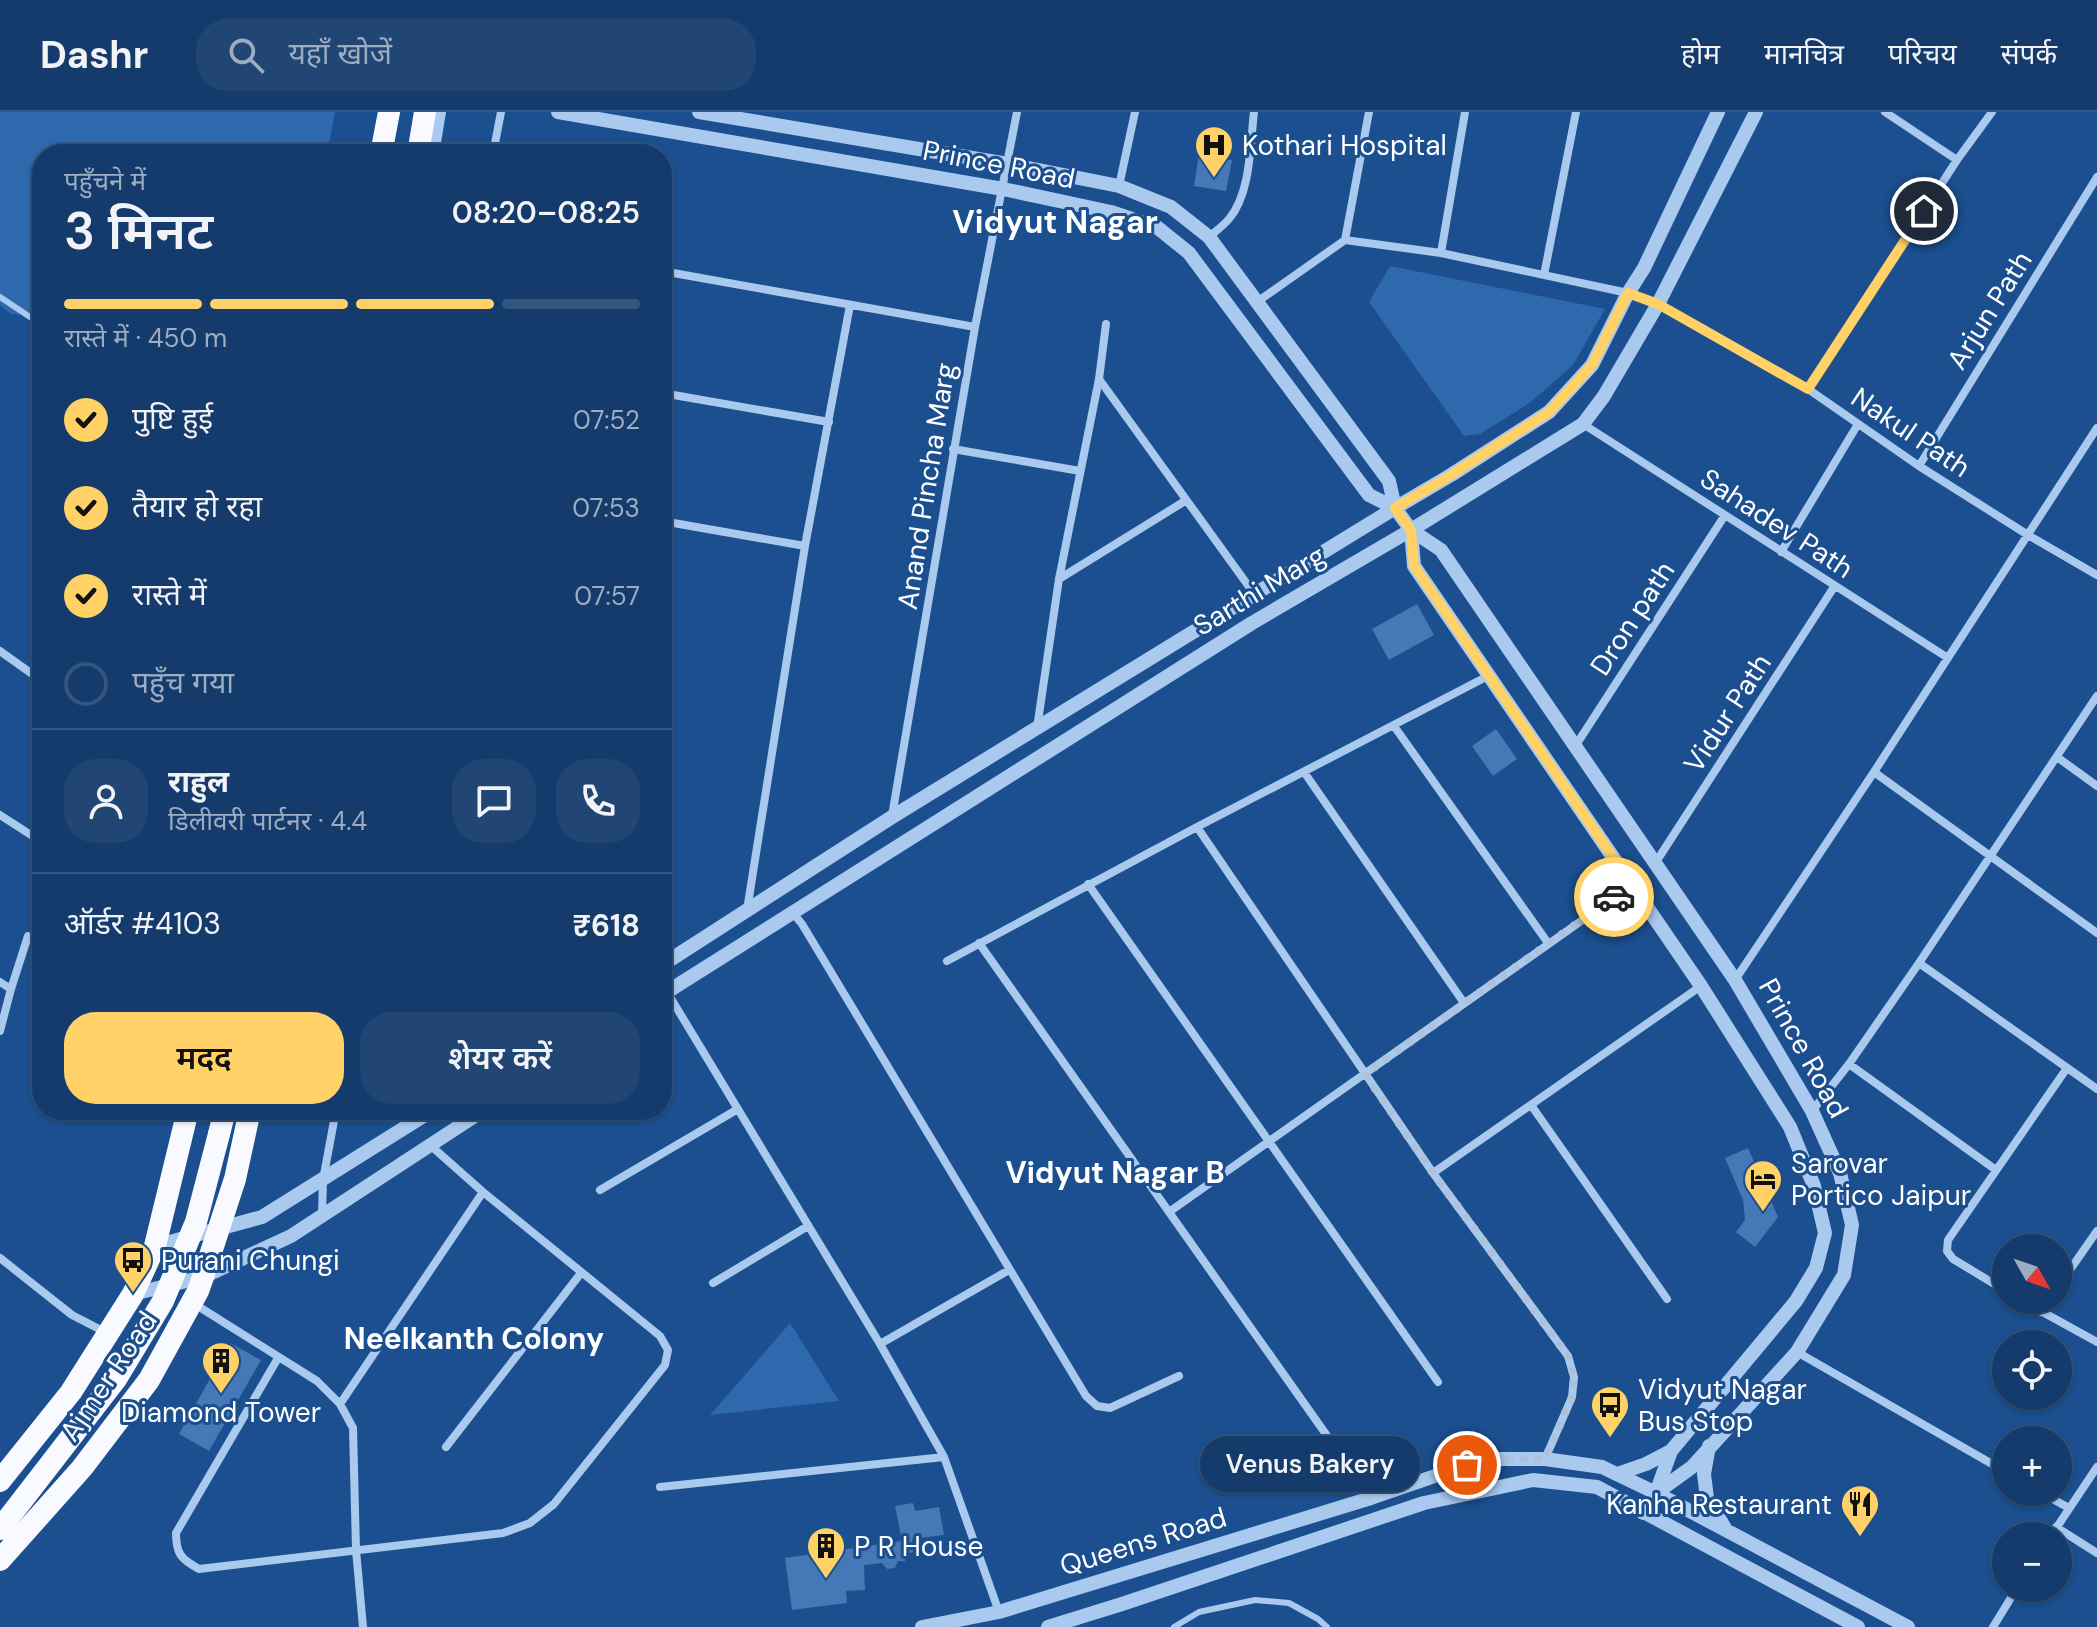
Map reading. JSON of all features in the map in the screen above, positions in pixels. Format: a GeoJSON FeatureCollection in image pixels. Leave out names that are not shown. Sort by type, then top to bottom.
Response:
{"type":"FeatureCollection","features":[{"type":"Feature","properties":{"kind":"highway"},"geometry":{"type":"LineString","coordinates":[[383,144],[389,112]]}},
{"type":"Feature","properties":{"kind":"highway"},"geometry":{"type":"LineString","coordinates":[[420,144],[425,112]]}},
{"type":"Feature","properties":{"kind":"highway","name":"Ajmer Road"},"geometry":{"type":"LineString","coordinates":[[0,1481],[71,1392],[133,1294],[155,1246],[186,1120]]}},
{"type":"Feature","properties":{"kind":"highway"},"geometry":{"type":"LineString","coordinates":[[0,1529],[116,1379],[163,1301],[196,1222],[222,1120]]}},
{"type":"Feature","properties":{"kind":"highway","name":"Ajmer Road"},"geometry":{"type":"LineString","coordinates":[[0,1560],[82,1468],[149,1380],[203,1277],[235,1179],[248,1120]]}},
{"type":"Feature","properties":{"kind":"street"},"geometry":{"type":"LineString","coordinates":[[434,144],[439,112]]}},
{"type":"Feature","properties":{"kind":"street"},"geometry":{"type":"LineString","coordinates":[[495,144],[501,112]]}},
{"type":"Feature","properties":{"kind":"street","name":"Prince Road"},"geometry":{"type":"LineString","coordinates":[[558,112],[1003,189],[1111,212],[1158,228],[1189,253],[1369,495],[1395,508]]}},
{"type":"Feature","properties":{"kind":"street","name":"Prince Road"},"geometry":{"type":"LineString","coordinates":[[699,112],[1008,164],[1119,186],[1171,207],[1209,237],[1389,481],[1395,508],[1411,530],[1441,550],[1735,980],[1812,1111],[1840,1173],[1852,1225],[1844,1275],[1797,1352],[1692,1467],[1656,1493]]}},
{"type":"Feature","properties":{"kind":"street","name":"Anand Pincha Marg"},"geometry":{"type":"LineString","coordinates":[[892,817],[953,449],[1017,112]]}},
{"type":"Feature","properties":{"kind":"street"},"geometry":{"type":"LineString","coordinates":[[1119,186],[1135,112]]}},
{"type":"Feature","properties":{"kind":"street"},"geometry":{"type":"LineString","coordinates":[[1209,237],[1228,220],[1239,204],[1245,186],[1254,112]]}},
{"type":"Feature","properties":{"kind":"street"},"geometry":{"type":"LineString","coordinates":[[1257,302],[1345,240],[1369,112]]}},
{"type":"Feature","properties":{"kind":"street"},"geometry":{"type":"LineString","coordinates":[[1441,253],[1465,112]]}},
{"type":"Feature","properties":{"kind":"street"},"geometry":{"type":"LineString","coordinates":[[1544,275],[1576,112]]}},
{"type":"Feature","properties":{"kind":"street"},"geometry":{"type":"LineString","coordinates":[[672,959],[892,817],[1549,412],[1592,365],[1644,268],[1718,112]]}},
{"type":"Feature","properties":{"kind":"street","name":"Sarthi Marg"},"geometry":{"type":"LineString","coordinates":[[672,989],[1252,623],[1583,424],[1604,396],[1658,304],[1756,112]]}},
{"type":"Feature","properties":{"kind":"street"},"geometry":{"type":"LineString","coordinates":[[1885,112],[1957,160]]}},
{"type":"Feature","properties":{"kind":"street"},"geometry":{"type":"LineString","coordinates":[[1808,389],[1957,160],[1992,112]]}},
{"type":"Feature","properties":{"kind":"street","name":"Arjun Path"},"geometry":{"type":"LineString","coordinates":[[1919,466],[2097,177]]}},
{"type":"Feature","properties":{"kind":"street","name":"Nakul Path"},"geometry":{"type":"LineString","coordinates":[[1345,240],[1441,253],[1628,293],[1658,304],[1808,389],[1919,466],[2097,575]]}},
{"type":"Feature","properties":{"kind":"street"},"geometry":{"type":"LineString","coordinates":[[672,273],[975,327]]}},
{"type":"Feature","properties":{"kind":"street"},"geometry":{"type":"LineString","coordinates":[[762,932],[747,910],[805,546],[850,305]]}},
{"type":"Feature","properties":{"kind":"street"},"geometry":{"type":"LineString","coordinates":[[1037,728],[1059,579],[1099,379],[1106,324]]}},
{"type":"Feature","properties":{"kind":"street"},"geometry":{"type":"LineString","coordinates":[[1099,379],[1255,595]]}},
{"type":"Feature","properties":{"kind":"street"},"geometry":{"type":"LineString","coordinates":[[672,395],[829,422]]}},
{"type":"Feature","properties":{"kind":"street","name":"Sahadev Path"},"geometry":{"type":"LineString","coordinates":[[1583,424],[1948,658]]}},
{"type":"Feature","properties":{"kind":"street"},"geometry":{"type":"LineString","coordinates":[[1781,552],[1858,424]]}},
{"type":"Feature","properties":{"kind":"street"},"geometry":{"type":"LineString","coordinates":[[1735,980],[2097,428]]}},
{"type":"Feature","properties":{"kind":"street"},"geometry":{"type":"LineString","coordinates":[[953,449],[1080,471]]}},
{"type":"Feature","properties":{"kind":"street"},"geometry":{"type":"LineString","coordinates":[[1059,579],[1185,501]]}},
{"type":"Feature","properties":{"kind":"street","name":"Dron path"},"geometry":{"type":"LineString","coordinates":[[1576,745],[1725,515]]}},
{"type":"Feature","properties":{"kind":"street"},"geometry":{"type":"LineString","coordinates":[[672,523],[805,546]]}},
{"type":"Feature","properties":{"kind":"street","name":"Prince Road"},"geometry":{"type":"LineString","coordinates":[[1411,530],[1414,566],[1701,986],[1790,1127],[1814,1186],[1825,1233],[1816,1268],[1796,1301],[1671,1451],[1656,1493]]}},
{"type":"Feature","properties":{"kind":"street","name":"Vidur Path"},"geometry":{"type":"LineString","coordinates":[[1656,862],[1834,587]]}},
{"type":"Feature","properties":{"kind":"street"},"geometry":{"type":"LineString","coordinates":[[0,651],[32,674]]}},
{"type":"Feature","properties":{"kind":"street"},"geometry":{"type":"LineString","coordinates":[[947,961],[1088,884],[1488,676]]}},
{"type":"Feature","properties":{"kind":"street"},"geometry":{"type":"LineString","coordinates":[[1812,1111],[1849,1064],[1919,963],[2097,696]]}},
{"type":"Feature","properties":{"kind":"street"},"geometry":{"type":"LineString","coordinates":[[1055,716],[1069,738]]}},
{"type":"Feature","properties":{"kind":"street"},"geometry":{"type":"LineString","coordinates":[[1394,726],[1548,943]]}},
{"type":"Feature","properties":{"kind":"street"},"geometry":{"type":"LineString","coordinates":[[2057,757],[2097,786]]}},
{"type":"Feature","properties":{"kind":"street"},"geometry":{"type":"LineString","coordinates":[[1304,772],[1464,1003]]}},
{"type":"Feature","properties":{"kind":"street"},"geometry":{"type":"LineString","coordinates":[[1874,772],[2097,933]]}},
{"type":"Feature","properties":{"kind":"street"},"geometry":{"type":"LineString","coordinates":[[0,815],[32,836]]}},
{"type":"Feature","properties":{"kind":"street"},"geometry":{"type":"LineString","coordinates":[[892,817],[906,840]]}},
{"type":"Feature","properties":{"kind":"street"},"geometry":{"type":"LineString","coordinates":[[1197,827],[1433,1173],[1568,1356],[1574,1377],[1572,1397],[1545,1459]]}},
{"type":"Feature","properties":{"kind":"street"},"geometry":{"type":"LineString","coordinates":[[1088,884],[1438,1382]]}},
{"type":"Feature","properties":{"kind":"street"},"geometry":{"type":"LineString","coordinates":[[1169,1212],[1632,885]]}},
{"type":"Feature","properties":{"kind":"street"},"geometry":{"type":"LineString","coordinates":[[792,912],[1086,1396],[1097,1406],[1110,1408],[1179,1376]]}},
{"type":"Feature","properties":{"kind":"street"},"geometry":{"type":"LineString","coordinates":[[0,1031],[28,936]]}},
{"type":"Feature","properties":{"kind":"street"},"geometry":{"type":"LineString","coordinates":[[979,943],[1371,1498]]}},
{"type":"Feature","properties":{"kind":"street"},"geometry":{"type":"LineString","coordinates":[[1919,963],[2097,1089]]}},
{"type":"Feature","properties":{"kind":"street"},"geometry":{"type":"LineString","coordinates":[[0,982],[11,989]]}},
{"type":"Feature","properties":{"kind":"street"},"geometry":{"type":"LineString","coordinates":[[1433,1173],[1701,986]]}},
{"type":"Feature","properties":{"kind":"street"},"geometry":{"type":"LineString","coordinates":[[672,1004],[880,1344],[944,1457],[999,1612]]}},
{"type":"Feature","properties":{"kind":"street"},"geometry":{"type":"LineString","coordinates":[[1849,1064],[1996,1170]]}},
{"type":"Feature","properties":{"kind":"street"},"geometry":{"type":"LineString","coordinates":[[1992,1283],[1953,1259],[1947,1251],[1948,1240],[2067,1068]]}},
{"type":"Feature","properties":{"kind":"street"},"geometry":{"type":"LineString","coordinates":[[1531,1105],[1667,1299]]}},
{"type":"Feature","properties":{"kind":"street"},"geometry":{"type":"LineString","coordinates":[[600,1190],[738,1109]]}},
{"type":"Feature","properties":{"kind":"street"},"geometry":{"type":"LineString","coordinates":[[322,1216],[323,1180],[334,1120]]}},
{"type":"Feature","properties":{"kind":"street"},"geometry":{"type":"LineString","coordinates":[[155,1246],[262,1217],[417,1120]]}},
{"type":"Feature","properties":{"kind":"street"},"geometry":{"type":"LineString","coordinates":[[133,1294],[203,1277],[277,1243],[469,1120]]}},
{"type":"Feature","properties":{"kind":"street"},"geometry":{"type":"LineString","coordinates":[[278,1358],[176,1533],[176,1549],[185,1561],[199,1569],[503,1533],[530,1523],[554,1504],[665,1365],[668,1350],[660,1336],[430,1145]]}},
{"type":"Feature","properties":{"kind":"street"},"geometry":{"type":"LineString","coordinates":[[340,1404],[483,1192]]}},
{"type":"Feature","properties":{"kind":"street"},"geometry":{"type":"LineString","coordinates":[[713,1283],[808,1226]]}},
{"type":"Feature","properties":{"kind":"street"},"geometry":{"type":"LineString","coordinates":[[2072,1267],[2097,1231]]}},
{"type":"Feature","properties":{"kind":"street"},"geometry":{"type":"LineString","coordinates":[[0,1258],[72,1315],[109,1334]]}},
{"type":"Feature","properties":{"kind":"street"},"geometry":{"type":"LineString","coordinates":[[880,1344],[1009,1270]]}},
{"type":"Feature","properties":{"kind":"street"},"geometry":{"type":"LineString","coordinates":[[446,1447],[581,1273]]}},
{"type":"Feature","properties":{"kind":"street"},"geometry":{"type":"LineString","coordinates":[[192,1302],[317,1381],[340,1404],[353,1428],[356,1550],[363,1627]]}},
{"type":"Feature","properties":{"kind":"street"},"geometry":{"type":"LineString","coordinates":[[2045,1314],[2097,1342]]}},
{"type":"Feature","properties":{"kind":"street"},"geometry":{"type":"LineString","coordinates":[[1797,1352],[1992,1464]]}},
{"type":"Feature","properties":{"kind":"street"},"geometry":{"type":"LineString","coordinates":[[1709,1446],[1704,1474],[1707,1498],[1727,1530]]}},
{"type":"Feature","properties":{"kind":"street"},"geometry":{"type":"LineString","coordinates":[[1617,1474],[1671,1451]]}},
{"type":"Feature","properties":{"kind":"street"},"geometry":{"type":"LineString","coordinates":[[660,1487],[944,1457]]}},
{"type":"Feature","properties":{"kind":"street","name":"Queens Road"},"geometry":{"type":"LineString","coordinates":[[922,1627],[999,1612],[1371,1498],[1467,1465],[1500,1459],[1545,1459],[1602,1467],[1908,1627]]}},
{"type":"Feature","properties":{"kind":"street"},"geometry":{"type":"LineString","coordinates":[[2059,1522],[2097,1467]]}},
{"type":"Feature","properties":{"kind":"street","name":"Queens Road"},"geometry":{"type":"LineString","coordinates":[[1048,1627],[1424,1503],[1533,1480],[1597,1487],[1858,1627]]}},
{"type":"Feature","properties":{"kind":"street"},"geometry":{"type":"LineString","coordinates":[[1643,1513],[1656,1493]]}},
{"type":"Feature","properties":{"kind":"street"},"geometry":{"type":"LineString","coordinates":[[2065,1506],[2069,1508]]}},
{"type":"Feature","properties":{"kind":"street"},"geometry":{"type":"LineString","coordinates":[[2072,1537],[2097,1553]]}},
{"type":"Feature","properties":{"kind":"street"},"geometry":{"type":"LineString","coordinates":[[1150,1566],[1160,1592]]}},
{"type":"Feature","properties":{"kind":"street"},"geometry":{"type":"LineString","coordinates":[[1993,1627],[2008,1602]]}},
{"type":"Feature","properties":{"kind":"lane"},"geometry":{"type":"LineString","coordinates":[[0,297],[32,318]]}},
{"type":"Feature","properties":{"kind":"lane"},"geometry":{"type":"LineString","coordinates":[[1174,1627],[1199,1612],[1255,1600],[1289,1603],[1327,1627]]}},
{"type":"Feature","properties":{"kind":"shaded area"},"geometry":{"type":"Polygon","coordinates":[[[0,112],[335,112],[329,144],[32,144],[32,316],[11,314],[0,305],[0,112]]]}},
{"type":"Feature","properties":{"kind":"shaded area"},"geometry":{"type":"Polygon","coordinates":[[[1390,266],[1605,309],[1573,365],[1531,402],[1480,434],[1464,436],[1369,302],[1390,266]]]}},
{"type":"Feature","properties":{"kind":"shaded area"},"geometry":{"type":"Polygon","coordinates":[[[790,1323],[839,1401],[710,1415],[790,1323]]]}},
{"type":"Feature","properties":{"kind":"building"},"geometry":{"type":"Polygon","coordinates":[[[1199,154],[1232,160],[1226,191],[1194,186],[1199,154]]]}},
{"type":"Feature","properties":{"kind":"building"},"geometry":{"type":"Polygon","coordinates":[[[1417,604],[1434,635],[1389,660],[1372,629],[1417,604]]]}},
{"type":"Feature","properties":{"kind":"building"},"geometry":{"type":"Polygon","coordinates":[[[1496,729],[1517,759],[1493,776],[1472,746],[1496,729]]]}},
{"type":"Feature","properties":{"kind":"building"},"geometry":{"type":"Polygon","coordinates":[[[1748,1148],[1778,1217],[1755,1247],[1736,1232],[1745,1220],[1743,1200],[1725,1158],[1748,1148]]]}},
{"type":"Feature","properties":{"kind":"building","name":"Diamond Tower"},"geometry":{"type":"Polygon","coordinates":[[[230,1343],[261,1360],[209,1451],[179,1434],[230,1343]]]}},
{"type":"Feature","properties":{"kind":"building","name":"P R House"},"geometry":{"type":"Polygon","coordinates":[[[913,1503],[915,1511],[939,1507],[944,1535],[912,1539],[913,1552],[906,1554],[905,1561],[898,1561],[895,1568],[887,1569],[882,1563],[864,1565],[865,1590],[846,1591],[847,1603],[792,1610],[785,1558],[902,1541],[895,1506],[913,1503]]]}},
{"type":"Feature","properties":{"kind":"way so far"},"geometry":{"type":"LineString","coordinates":[[1467,1465],[1500,1459],[1545,1459],[1572,1397],[1574,1377],[1568,1356],[1433,1173],[1365,1074],[1614,897]]}},
{"type":"Feature","properties":{"kind":"place","name":"Kothari Hospital"},"geometry":{"type":"Point","coordinates":[1214,179]}},
{"type":"Feature","properties":{"kind":"place","name":"Sarovar Portico Jaipur"},"geometry":{"type":"Point","coordinates":[1763,1213]}},
{"type":"Feature","properties":{"kind":"place","name":"Purani Chungi"},"geometry":{"type":"Point","coordinates":[133,1294]}},
{"type":"Feature","properties":{"kind":"place","name":"Diamond Tower"},"geometry":{"type":"Point","coordinates":[221,1395]}},
{"type":"Feature","properties":{"kind":"place","name":"Vidyut Nagar Bus Stop"},"geometry":{"type":"Point","coordinates":[1610,1439]}},
{"type":"Feature","properties":{"kind":"place","name":"Venus Bakery"},"geometry":{"type":"Point","coordinates":[1467,1465]}},
{"type":"Feature","properties":{"kind":"place","name":"Kanha Restaurant"},"geometry":{"type":"Point","coordinates":[1860,1538]}},
{"type":"Feature","properties":{"kind":"place","name":"P R House"},"geometry":{"type":"Point","coordinates":[826,1580]}},
{"type":"Feature","properties":{"kind":"district","name":"Vidyut Nagar"},"geometry":{"type":"Point","coordinates":[1055,222]}},
{"type":"Feature","properties":{"kind":"district","name":"Vidyut Nagar B"},"geometry":{"type":"Point","coordinates":[1115,1173]}},
{"type":"Feature","properties":{"kind":"district","name":"Neelkanth Colony"},"geometry":{"type":"Point","coordinates":[474,1339]}},
{"type":"Feature","properties":{"kind":"route"},"geometry":{"type":"LineString","coordinates":[[1614,897],[1632,885],[1414,566],[1411,530],[1395,508],[1549,412],[1592,365],[1628,293],[1658,304],[1808,389],[1924,211]]}}]}
